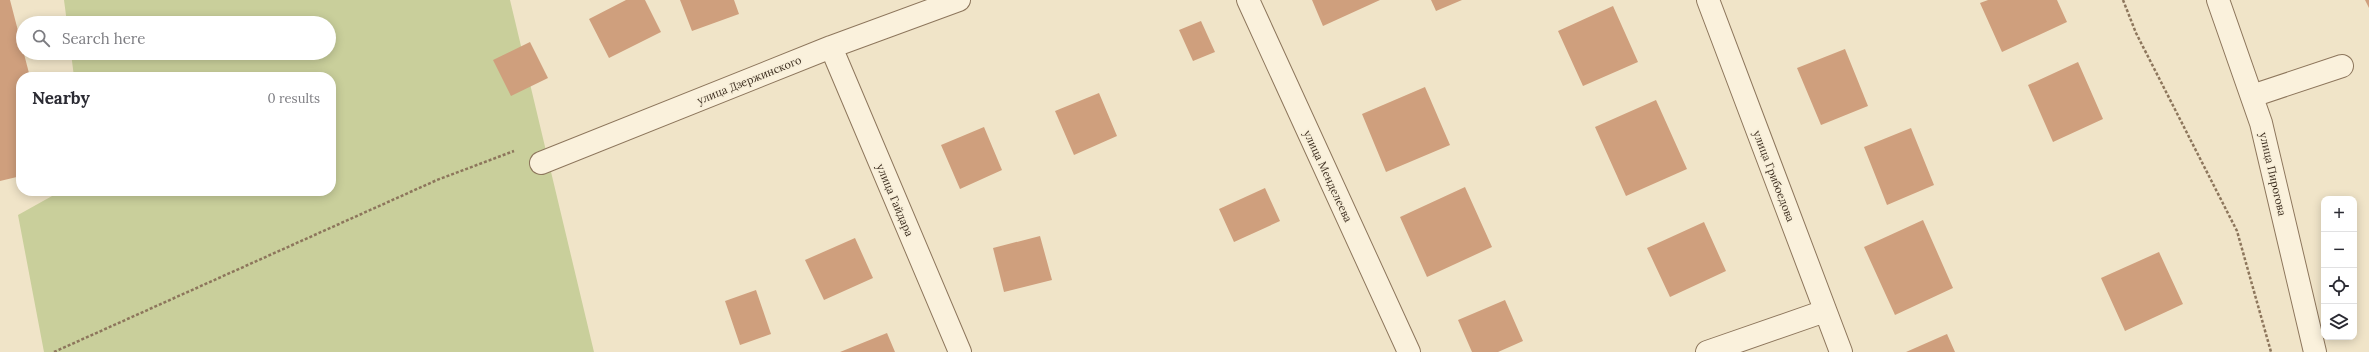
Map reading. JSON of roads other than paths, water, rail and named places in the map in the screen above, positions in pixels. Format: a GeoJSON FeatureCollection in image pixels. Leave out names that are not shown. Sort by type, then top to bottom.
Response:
{"type":"FeatureCollection","features":[{"type":"Feature","properties":{"kind":"street","name":"улица Дзержинского"},"geometry":{"type":"LineString","coordinates":[[540,163],[831,47],[959,0]]}},
{"type":"Feature","properties":{"kind":"street","name":"улица Менделеева"},"geometry":{"type":"LineString","coordinates":[[1248,0],[1409,352]]}},
{"type":"Feature","properties":{"kind":"street","name":"улица Грибоедова"},"geometry":{"type":"LineString","coordinates":[[1708,0],[1841,352]]}},
{"type":"Feature","properties":{"kind":"street","name":"улица Пирогова"},"geometry":{"type":"LineString","coordinates":[[2218,0],[2261,123],[2315,352]]}},
{"type":"Feature","properties":{"kind":"street","name":"улица Гайдара"},"geometry":{"type":"LineString","coordinates":[[831,47],[960,352]]}},
{"type":"Feature","properties":{"kind":"street"},"geometry":{"type":"LineString","coordinates":[[2252,96],[2342,66]]}},
{"type":"Feature","properties":{"kind":"street"},"geometry":{"type":"LineString","coordinates":[[1707,352],[1825,311]]}}]}
